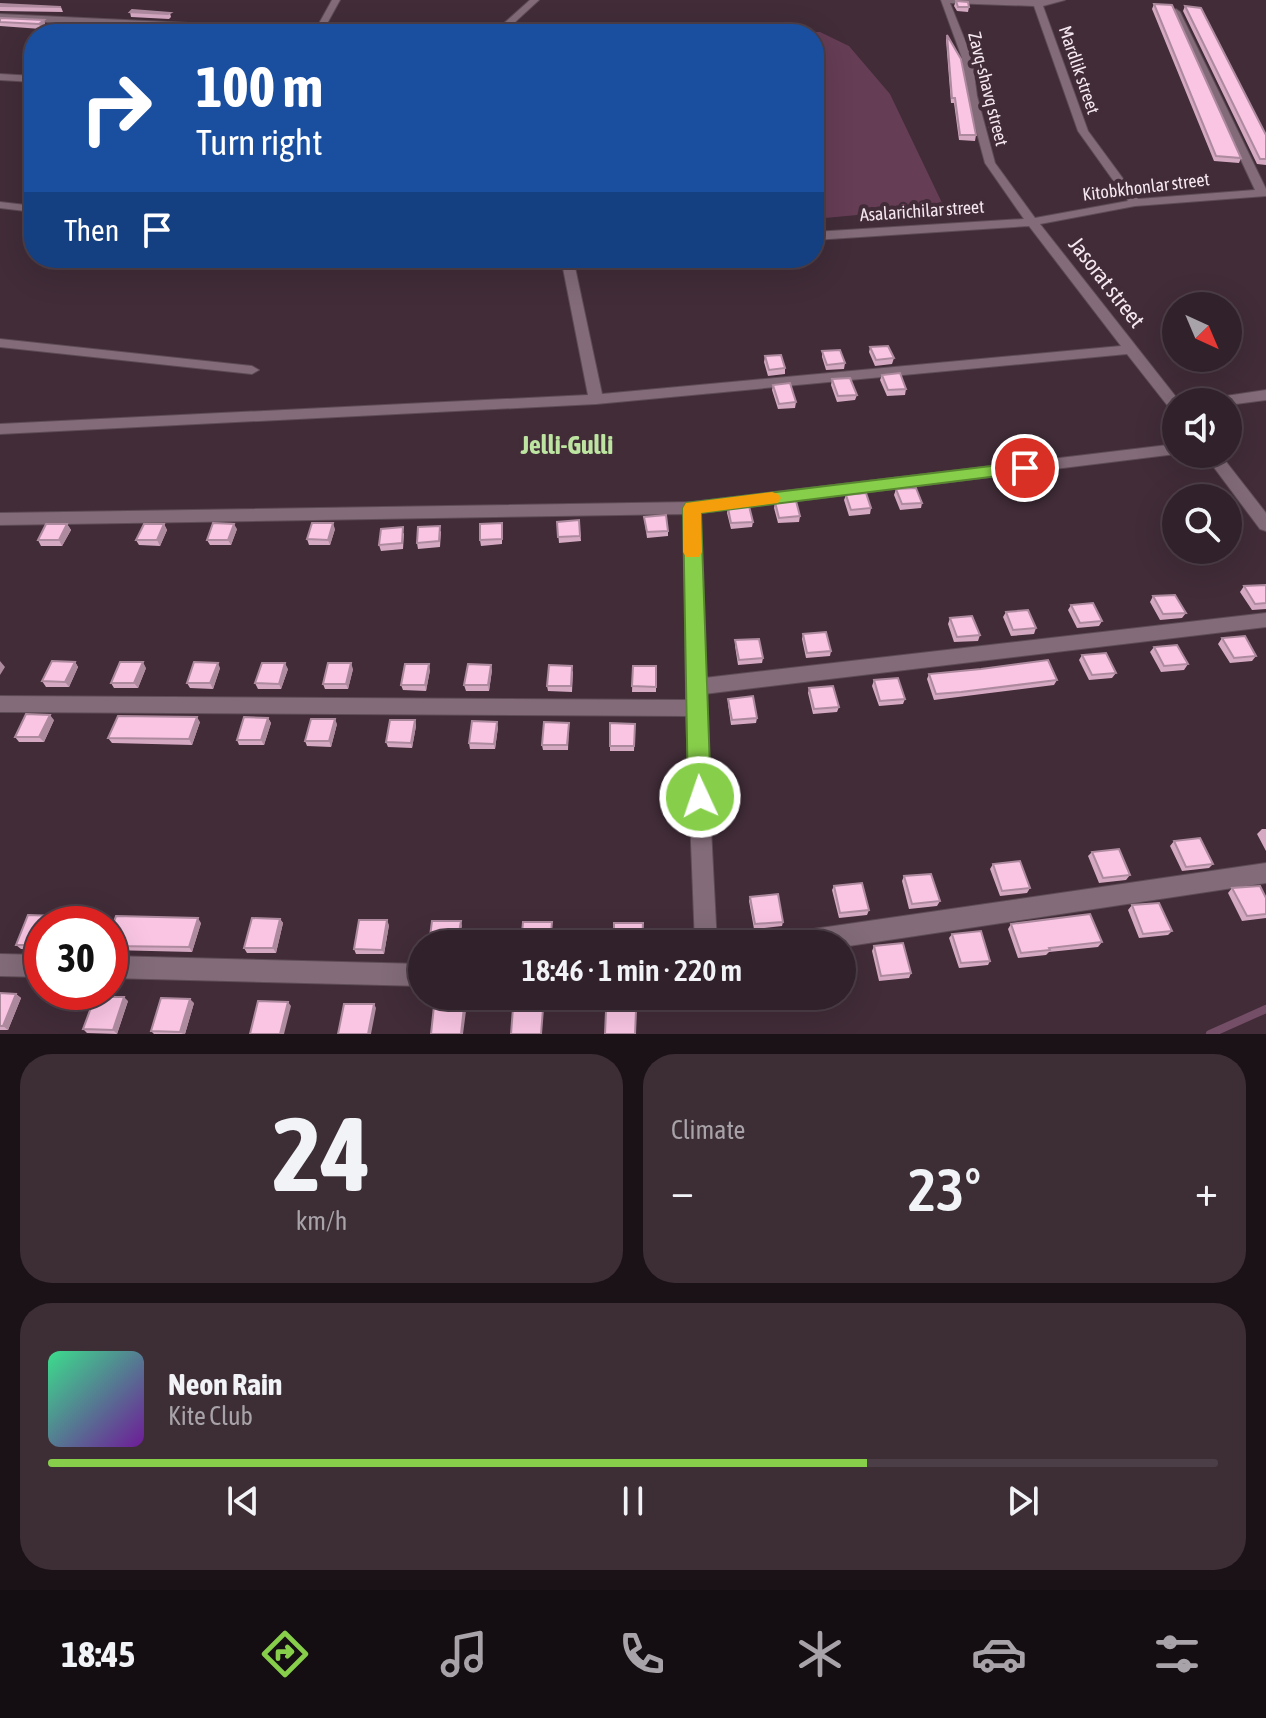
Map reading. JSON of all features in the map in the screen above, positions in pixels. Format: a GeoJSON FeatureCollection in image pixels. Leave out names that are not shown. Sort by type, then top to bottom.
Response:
{"type":"FeatureCollection","features":[{"type":"Feature","properties":{"kind":"street"},"geometry":{"type":"LineString","coordinates":[[323,24],[336,0]]}},
{"type":"Feature","properties":{"kind":"street"},"geometry":{"type":"LineString","coordinates":[[508,24],[535,0]]}},
{"type":"Feature","properties":{"kind":"street"},"geometry":{"type":"LineString","coordinates":[[946,0],[1038,4]]}},
{"type":"Feature","properties":{"kind":"street","name":"Zavq-shavq street"},"geometry":{"type":"LineString","coordinates":[[946,0],[967,58],[972,96],[990,163],[1032,222]]}},
{"type":"Feature","properties":{"kind":"street","name":"Mardlik street"},"geometry":{"type":"LineString","coordinates":[[1061,0],[1038,4],[1083,131],[1135,203]]}},
{"type":"Feature","properties":{"kind":"street"},"geometry":{"type":"LineString","coordinates":[[1176,12],[1264,193]]}},
{"type":"Feature","properties":{"kind":"street"},"geometry":{"type":"LineString","coordinates":[[0,17],[160,24]]}},
{"type":"Feature","properties":{"kind":"street"},"geometry":{"type":"LineString","coordinates":[[0,77],[24,78]]}},
{"type":"Feature","properties":{"kind":"street","name":"Kitobkhonlar street"},"geometry":{"type":"LineString","coordinates":[[1032,222],[1135,203],[1264,193]]}},
{"type":"Feature","properties":{"kind":"street"},"geometry":{"type":"LineString","coordinates":[[0,205],[24,208]]}},
{"type":"Feature","properties":{"kind":"street","name":"Asalarichilar street"},"geometry":{"type":"LineString","coordinates":[[824,235],[1032,222]]}},
{"type":"Feature","properties":{"kind":"street","name":"Jasorat street"},"geometry":{"type":"LineString","coordinates":[[1032,222],[1162,389]]}},
{"type":"Feature","properties":{"kind":"street"},"geometry":{"type":"LineString","coordinates":[[569,268],[596,399]]}},
{"type":"Feature","properties":{"kind":"street"},"geometry":{"type":"LineString","coordinates":[[0,343],[252,370]]}},
{"type":"Feature","properties":{"kind":"street"},"geometry":{"type":"LineString","coordinates":[[0,429],[596,399],[1132,349]]}},
{"type":"Feature","properties":{"kind":"street"},"geometry":{"type":"LineString","coordinates":[[1242,399],[1266,395]]}},
{"type":"Feature","properties":{"kind":"street"},"geometry":{"type":"LineString","coordinates":[[0,519],[692,508],[1162,451]]}},
{"type":"Feature","properties":{"kind":"street"},"geometry":{"type":"LineString","coordinates":[[1223,468],[1266,525]]}},
{"type":"Feature","properties":{"kind":"street"},"geometry":{"type":"LineString","coordinates":[[692,508],[695,708],[705,930]]}},
{"type":"Feature","properties":{"kind":"street"},"geometry":{"type":"LineString","coordinates":[[695,687],[1266,620]]}},
{"type":"Feature","properties":{"kind":"street"},"geometry":{"type":"LineString","coordinates":[[0,704],[695,708]]}},
{"type":"Feature","properties":{"kind":"street"},"geometry":{"type":"LineString","coordinates":[[856,934],[1266,873]]}},
{"type":"Feature","properties":{"kind":"street"},"geometry":{"type":"LineString","coordinates":[[0,965],[24,966]]}},
{"type":"Feature","properties":{"kind":"street"},"geometry":{"type":"LineString","coordinates":[[128,967],[408,975]]}},
{"type":"Feature","properties":{"kind":"shaded area"},"geometry":{"type":"Polygon","coordinates":[[[824,34],[849,46],[890,94],[944,207],[824,218],[824,34]]]}},
{"type":"Feature","properties":{"kind":"building"},"geometry":{"type":"Polygon","coordinates":[[[956,1],[968,2],[969,7],[958,7],[956,1]]]}},
{"type":"Feature","properties":{"kind":"building"},"geometry":{"type":"Polygon","coordinates":[[[0,4],[61,7],[0,6],[0,4]]]}},
{"type":"Feature","properties":{"kind":"building"},"geometry":{"type":"Polygon","coordinates":[[[1154,4],[1172,5],[1241,158],[1216,156],[1154,4]]]}},
{"type":"Feature","properties":{"kind":"building"},"geometry":{"type":"Polygon","coordinates":[[[1185,6],[1201,8],[1266,135],[1266,159],[1260,159],[1185,6]]]}},
{"type":"Feature","properties":{"kind":"building"},"geometry":{"type":"Polygon","coordinates":[[[132,10],[170,13],[130,12],[132,10]]]}},
{"type":"Feature","properties":{"kind":"building"},"geometry":{"type":"Polygon","coordinates":[[[0,18],[44,20],[39,24],[0,22],[0,18]]]}},
{"type":"Feature","properties":{"kind":"building"},"geometry":{"type":"Polygon","coordinates":[[[947,35],[961,59],[976,135],[960,135],[955,98],[952,98],[947,35]]]}},
{"type":"Feature","properties":{"kind":"building"},"geometry":{"type":"Polygon","coordinates":[[[983,96],[1007,138],[994,137],[983,96]]]}},
{"type":"Feature","properties":{"kind":"building"},"geometry":{"type":"Polygon","coordinates":[[[888,346],[894,358],[876,360],[870,347],[888,346]]]}},
{"type":"Feature","properties":{"kind":"building"},"geometry":{"type":"Polygon","coordinates":[[[840,350],[845,363],[827,365],[822,351],[840,350]]]}},
{"type":"Feature","properties":{"kind":"building"},"geometry":{"type":"Polygon","coordinates":[[[781,355],[785,368],[769,370],[765,356],[781,355]]]}},
{"type":"Feature","properties":{"kind":"building"},"geometry":{"type":"Polygon","coordinates":[[[900,373],[906,389],[888,390],[882,375],[900,373]]]}},
{"type":"Feature","properties":{"kind":"building"},"geometry":{"type":"Polygon","coordinates":[[[850,378],[857,395],[838,396],[832,379],[850,378]]]}},
{"type":"Feature","properties":{"kind":"building"},"geometry":{"type":"Polygon","coordinates":[[[790,383],[796,402],[779,404],[773,385],[790,383]]]}},
{"type":"Feature","properties":{"kind":"building"},"geometry":{"type":"Polygon","coordinates":[[[916,488],[922,503],[902,504],[896,489],[916,488]]]}},
{"type":"Feature","properties":{"kind":"building"},"geometry":{"type":"Polygon","coordinates":[[[866,493],[871,508],[851,510],[846,495],[866,493]]]}},
{"type":"Feature","properties":{"kind":"building"},"geometry":{"type":"Polygon","coordinates":[[[796,501],[800,516],[779,518],[775,502],[796,501]]]}},
{"type":"Feature","properties":{"kind":"building"},"geometry":{"type":"Polygon","coordinates":[[[749,506],[753,522],[731,523],[728,508],[749,506]]]}},
{"type":"Feature","properties":{"kind":"building"},"geometry":{"type":"Polygon","coordinates":[[[666,515],[668,531],[647,532],[644,517],[666,515]]]}},
{"type":"Feature","properties":{"kind":"building"},"geometry":{"type":"Polygon","coordinates":[[[579,520],[580,536],[558,537],[557,522],[579,520]]]}},
{"type":"Feature","properties":{"kind":"building"},"geometry":{"type":"Polygon","coordinates":[[[213,523],[234,524],[228,540],[207,540],[213,523]]]}},
{"type":"Feature","properties":{"kind":"building"},"geometry":{"type":"Polygon","coordinates":[[[312,523],[333,523],[328,540],[307,539],[312,523]]]}},
{"type":"Feature","properties":{"kind":"building"},"geometry":{"type":"Polygon","coordinates":[[[502,523],[502,539],[480,540],[480,524],[502,523]]]}},
{"type":"Feature","properties":{"kind":"building"},"geometry":{"type":"Polygon","coordinates":[[[46,524],[67,524],[59,540],[38,540],[46,524]]]}},
{"type":"Feature","properties":{"kind":"building"},"geometry":{"type":"Polygon","coordinates":[[[144,524],[164,524],[157,540],[136,540],[144,524]]]}},
{"type":"Feature","properties":{"kind":"building"},"geometry":{"type":"Polygon","coordinates":[[[440,526],[439,541],[417,543],[418,527],[440,526]]]}},
{"type":"Feature","properties":{"kind":"building"},"geometry":{"type":"Polygon","coordinates":[[[403,527],[402,543],[379,545],[381,529],[403,527]]]}},
{"type":"Feature","properties":{"kind":"building"},"geometry":{"type":"Polygon","coordinates":[[[1266,585],[1266,603],[1255,604],[1244,586],[1266,585]]]}},
{"type":"Feature","properties":{"kind":"building"},"geometry":{"type":"Polygon","coordinates":[[[1175,595],[1186,613],[1163,614],[1153,596],[1175,595]]]}},
{"type":"Feature","properties":{"kind":"building"},"geometry":{"type":"Polygon","coordinates":[[[1093,603],[1102,621],[1080,623],[1071,605],[1093,603]]]}},
{"type":"Feature","properties":{"kind":"building"},"geometry":{"type":"Polygon","coordinates":[[[1028,610],[1036,628],[1013,630],[1006,612],[1028,610]]]}},
{"type":"Feature","properties":{"kind":"building"},"geometry":{"type":"Polygon","coordinates":[[[972,616],[980,635],[957,637],[950,618],[972,616]]]}},
{"type":"Feature","properties":{"kind":"building"},"geometry":{"type":"Polygon","coordinates":[[[826,632],[831,651],[807,653],[803,634],[826,632]]]}},
{"type":"Feature","properties":{"kind":"building"},"geometry":{"type":"Polygon","coordinates":[[[1245,636],[1256,656],[1234,658],[1222,638],[1245,636]]]}},
{"type":"Feature","properties":{"kind":"building"},"geometry":{"type":"Polygon","coordinates":[[[759,639],[763,658],[739,660],[735,640],[759,639]]]}},
{"type":"Feature","properties":{"kind":"building"},"geometry":{"type":"Polygon","coordinates":[[[1177,645],[1188,664],[1164,666],[1154,647],[1177,645]]]}},
{"type":"Feature","properties":{"kind":"building"},"geometry":{"type":"Polygon","coordinates":[[[1106,653],[1116,673],[1092,675],[1082,655],[1106,653]]]}},
{"type":"Feature","properties":{"kind":"building"},"geometry":{"type":"Polygon","coordinates":[[[1048,660],[1057,680],[936,694],[929,674],[981,669],[1048,660]]]}},
{"type":"Feature","properties":{"kind":"building"},"geometry":{"type":"Polygon","coordinates":[[[52,661],[75,662],[65,682],[42,681],[52,661]]]}},
{"type":"Feature","properties":{"kind":"building"},"geometry":{"type":"Polygon","coordinates":[[[120,662],[143,662],[134,683],[111,683],[120,662]]]}},
{"type":"Feature","properties":{"kind":"building"},"geometry":{"type":"Polygon","coordinates":[[[194,662],[218,663],[210,683],[187,683],[194,662]]]}},
{"type":"Feature","properties":{"kind":"building"},"geometry":{"type":"Polygon","coordinates":[[[262,663],[285,663],[279,684],[255,683],[262,663]]]}},
{"type":"Feature","properties":{"kind":"building"},"geometry":{"type":"Polygon","coordinates":[[[328,663],[351,663],[346,684],[323,684],[328,663]]]}},
{"type":"Feature","properties":{"kind":"building"},"geometry":{"type":"Polygon","coordinates":[[[405,664],[429,664],[425,685],[401,685],[405,664]]]}},
{"type":"Feature","properties":{"kind":"building"},"geometry":{"type":"Polygon","coordinates":[[[468,664],[491,665],[488,685],[464,685],[468,664]]]}},
{"type":"Feature","properties":{"kind":"building"},"geometry":{"type":"Polygon","coordinates":[[[549,665],[572,666],[571,686],[547,686],[549,665]]]}},
{"type":"Feature","properties":{"kind":"building"},"geometry":{"type":"Polygon","coordinates":[[[633,666],[656,666],[656,687],[632,686],[633,666]]]}},
{"type":"Feature","properties":{"kind":"building"},"geometry":{"type":"Polygon","coordinates":[[[898,678],[905,699],[880,701],[874,680],[898,678]]]}},
{"type":"Feature","properties":{"kind":"building"},"geometry":{"type":"Polygon","coordinates":[[[833,686],[839,707],[814,709],[809,688],[833,686]]]}},
{"type":"Feature","properties":{"kind":"building"},"geometry":{"type":"Polygon","coordinates":[[[753,696],[757,718],[732,720],[728,699],[753,696]]]}},
{"type":"Feature","properties":{"kind":"building"},"geometry":{"type":"Polygon","coordinates":[[[26,714],[50,715],[39,737],[15,737],[26,714]]]}},
{"type":"Feature","properties":{"kind":"building"},"geometry":{"type":"Polygon","coordinates":[[[118,716],[197,717],[189,739],[108,738],[118,716]]]}},
{"type":"Feature","properties":{"kind":"building"},"geometry":{"type":"Polygon","coordinates":[[[244,717],[268,718],[261,740],[237,740],[244,717]]]}},
{"type":"Feature","properties":{"kind":"building"},"geometry":{"type":"Polygon","coordinates":[[[311,719],[335,719],[329,741],[305,741],[311,719]]]}},
{"type":"Feature","properties":{"kind":"building"},"geometry":{"type":"Polygon","coordinates":[[[390,720],[415,720],[411,743],[386,742],[390,720]]]}},
{"type":"Feature","properties":{"kind":"building"},"geometry":{"type":"Polygon","coordinates":[[[472,721],[497,722],[494,744],[469,743],[472,721]]]}},
{"type":"Feature","properties":{"kind":"building"},"geometry":{"type":"Polygon","coordinates":[[[544,722],[569,723],[567,745],[542,745],[544,722]]]}},
{"type":"Feature","properties":{"kind":"building"},"geometry":{"type":"Polygon","coordinates":[[[610,723],[635,724],[634,746],[610,746],[610,723]]]}},
{"type":"Feature","properties":{"kind":"building"},"geometry":{"type":"Polygon","coordinates":[[[1200,838],[1213,864],[1186,867],[1174,841],[1200,838]]]}},
{"type":"Feature","properties":{"kind":"building"},"geometry":{"type":"Polygon","coordinates":[[[1119,849],[1130,875],[1103,878],[1092,852],[1119,849]]]}},
{"type":"Feature","properties":{"kind":"building"},"geometry":{"type":"Polygon","coordinates":[[[1020,861],[1030,888],[1002,891],[993,864],[1020,861]]]}},
{"type":"Feature","properties":{"kind":"building"},"geometry":{"type":"Polygon","coordinates":[[[931,874],[940,901],[912,904],[904,876],[931,874]]]}},
{"type":"Feature","properties":{"kind":"building"},"geometry":{"type":"Polygon","coordinates":[[[862,883],[869,910],[840,913],[834,886],[862,883]]]}},
{"type":"Feature","properties":{"kind":"building"},"geometry":{"type":"Polygon","coordinates":[[[1260,886],[1266,898],[1266,914],[1247,916],[1232,888],[1260,886]]]}},
{"type":"Feature","properties":{"kind":"building"},"geometry":{"type":"Polygon","coordinates":[[[778,894],[783,922],[755,924],[750,897],[778,894]]]}},
{"type":"Feature","properties":{"kind":"building"},"geometry":{"type":"Polygon","coordinates":[[[1159,903],[1172,931],[1143,934],[1132,905],[1159,903]]]}},
{"type":"Feature","properties":{"kind":"building"},"geometry":{"type":"Polygon","coordinates":[[[1090,914],[1102,942],[1050,950],[1021,953],[1011,924],[1090,914]]]}},
{"type":"Feature","properties":{"kind":"building"},"geometry":{"type":"Polygon","coordinates":[[[128,916],[198,918],[189,947],[128,946],[128,916]]]}},
{"type":"Feature","properties":{"kind":"building"},"geometry":{"type":"Polygon","coordinates":[[[252,918],[280,919],[273,948],[244,948],[252,918]]]}},
{"type":"Feature","properties":{"kind":"building"},"geometry":{"type":"Polygon","coordinates":[[[359,920],[387,920],[382,950],[354,949],[359,920]]]}},
{"type":"Feature","properties":{"kind":"building"},"geometry":{"type":"Polygon","coordinates":[[[432,921],[461,921],[459,930],[431,930],[432,921]]]}},
{"type":"Feature","properties":{"kind":"building"},"geometry":{"type":"Polygon","coordinates":[[[523,922],[552,922],[551,930],[522,930],[523,922]]]}},
{"type":"Feature","properties":{"kind":"building"},"geometry":{"type":"Polygon","coordinates":[[[614,923],[643,923],[643,930],[614,930],[614,923]]]}},
{"type":"Feature","properties":{"kind":"building"},"geometry":{"type":"Polygon","coordinates":[[[24,925],[24,945],[16,945],[24,925]]]}},
{"type":"Feature","properties":{"kind":"building"},"geometry":{"type":"Polygon","coordinates":[[[981,931],[990,961],[961,963],[952,934],[981,931]]]}},
{"type":"Feature","properties":{"kind":"building"},"geometry":{"type":"Polygon","coordinates":[[[903,943],[911,973],[881,976],[874,946],[903,943]]]}},
{"type":"Feature","properties":{"kind":"building"},"geometry":{"type":"Polygon","coordinates":[[[0,993],[16,994],[3,1026],[0,1026],[0,993]]]}},
{"type":"Feature","properties":{"kind":"building"},"geometry":{"type":"Polygon","coordinates":[[[161,998],[190,999],[180,1032],[151,1031],[161,998]]]}},
{"type":"Feature","properties":{"kind":"building"},"geometry":{"type":"Polygon","coordinates":[[[258,1001],[288,1002],[280,1034],[250,1034],[258,1001]]]}},
{"type":"Feature","properties":{"kind":"building"},"geometry":{"type":"Polygon","coordinates":[[[344,1004],[374,1004],[368,1034],[338,1034],[344,1004]]]}},
{"type":"Feature","properties":{"kind":"building"},"geometry":{"type":"Polygon","coordinates":[[[90,1010],[120,1010],[113,1030],[83,1029],[90,1010]]]}},
{"type":"Feature","properties":{"kind":"building"},"geometry":{"type":"Polygon","coordinates":[[[434,1010],[464,1010],[461,1034],[431,1034],[434,1010]]]}},
{"type":"Feature","properties":{"kind":"building"},"geometry":{"type":"Polygon","coordinates":[[[513,1010],[543,1010],[541,1034],[511,1034],[513,1010]]]}},
{"type":"Feature","properties":{"kind":"building"},"geometry":{"type":"Polygon","coordinates":[[[606,1011],[636,1011],[635,1034],[605,1034],[606,1011]]]}},
{"type":"Feature","properties":{"kind":"waterway"},"geometry":{"type":"LineString","coordinates":[[1210,1034],[1266,1009]]}},
{"type":"Feature","properties":{"kind":"slow traffic"},"geometry":{"type":"LineString","coordinates":[[693,552],[692,508],[772,498]]}},
{"type":"Feature","properties":{"kind":"district","name":"Jelli-Gulli"},"geometry":{"type":"Point","coordinates":[567,445]}},
{"type":"Feature","properties":{"kind":"route"},"geometry":{"type":"LineString","coordinates":[[700,797],[695,708],[692,508],[1025,468]]}}]}
